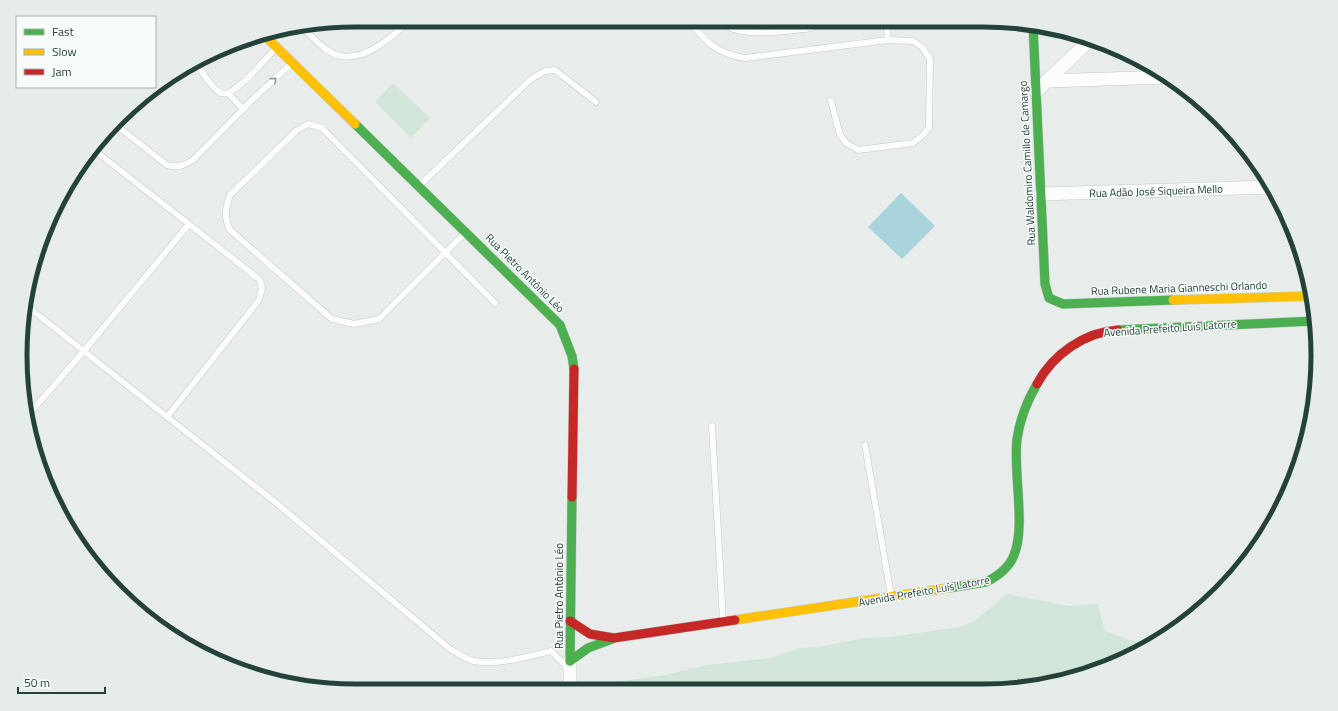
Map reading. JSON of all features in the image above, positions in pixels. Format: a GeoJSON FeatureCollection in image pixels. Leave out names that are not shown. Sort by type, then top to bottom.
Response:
{"type":"FeatureCollection","features":[{"type":"Feature","properties":{"kind":"main road","name":"Rua Waldomiro Camillo de Camargo"},"geometry":{"type":"LineString","coordinates":[[1033,31],[1045,284],[1048,298]]}},
{"type":"Feature","properties":{"kind":"main road","name":"Rua Pietro Antônio Léo"},"geometry":{"type":"LineString","coordinates":[[268,39],[420,185],[560,325],[572,356],[574,370],[570,666]]}},
{"type":"Feature","properties":{"kind":"main road","name":"Rua Rubene Maria Gianneschi Orlando"},"geometry":{"type":"LineString","coordinates":[[1048,298],[1063,304],[1306,296]]}},
{"type":"Feature","properties":{"kind":"main road","name":"Avenida Prefeito Luís Latorre"},"geometry":{"type":"LineString","coordinates":[[570,666],[588,648],[614,638],[891,597],[986,582],[996,578],[1010,562],[1016,549],[1016,457],[1018,433],[1029,398],[1037,382],[1049,365],[1063,351],[1081,340],[1104,331],[1309,321]]}},
{"type":"Feature","properties":{"kind":"main road","name":"Avenida Prefeito Luís Latorre"},"geometry":{"type":"LineString","coordinates":[[570,621],[584,632],[592,635],[614,638]]}},
{"type":"Feature","properties":{"kind":"street"},"geometry":{"type":"LineString","coordinates":[[1036,92],[1086,43]]}},
{"type":"Feature","properties":{"kind":"street"},"geometry":{"type":"LineString","coordinates":[[1047,81],[1157,77]]}},
{"type":"Feature","properties":{"kind":"street","name":"Rua Adão José Siqueira Mello"},"geometry":{"type":"LineString","coordinates":[[1041,194],[1265,187]]}},
{"type":"Feature","properties":{"kind":"street"},"geometry":{"type":"LineString","coordinates":[[570,666],[570,684]]}},
{"type":"Feature","properties":{"kind":"lane"},"geometry":{"type":"LineString","coordinates":[[396,27],[399,30]]}},
{"type":"Feature","properties":{"kind":"lane"},"geometry":{"type":"LineString","coordinates":[[305,31],[326,49],[340,56],[354,56],[367,52],[403,27]]}},
{"type":"Feature","properties":{"kind":"lane"},"geometry":{"type":"LineString","coordinates":[[694,27],[713,48],[728,56],[745,58],[888,40],[913,41],[922,47],[930,59],[929,127],[913,144],[858,150],[846,143],[840,135],[831,101]]}},
{"type":"Feature","properties":{"kind":"lane"},"geometry":{"type":"LineString","coordinates":[[730,27],[743,32],[804,30],[812,27]]}},
{"type":"Feature","properties":{"kind":"lane"},"geometry":{"type":"LineString","coordinates":[[758,27],[758,32]]}},
{"type":"Feature","properties":{"kind":"lane"},"geometry":{"type":"LineString","coordinates":[[887,27],[888,40]]}},
{"type":"Feature","properties":{"kind":"lane"},"geometry":{"type":"LineString","coordinates":[[199,67],[218,91],[223,94],[229,94],[240,85],[277,47]]}},
{"type":"Feature","properties":{"kind":"lane"},"geometry":{"type":"LineString","coordinates":[[119,128],[167,165],[177,168],[185,166],[193,160],[243,109],[293,62]]}},
{"type":"Feature","properties":{"kind":"lane"},"geometry":{"type":"LineString","coordinates":[[420,185],[531,79],[545,71],[555,70],[596,102]]}},
{"type":"Feature","properties":{"kind":"lane"},"geometry":{"type":"LineString","coordinates":[[229,94],[243,109]]}},
{"type":"Feature","properties":{"kind":"lane"},"geometry":{"type":"LineString","coordinates":[[466,232],[445,253],[379,318],[354,324],[332,319],[230,230],[225,220],[225,209],[230,195],[296,131],[308,124],[322,128],[445,253],[495,303]]}},
{"type":"Feature","properties":{"kind":"lane"},"geometry":{"type":"LineString","coordinates":[[98,153],[260,280],[262,288],[259,300],[167,417]]}},
{"type":"Feature","properties":{"kind":"lane"},"geometry":{"type":"LineString","coordinates":[[32,411],[83,352],[188,224]]}},
{"type":"Feature","properties":{"kind":"lane"},"geometry":{"type":"LineString","coordinates":[[31,309],[275,502],[450,649],[474,661],[485,662],[516,659],[551,651],[570,666]]}},
{"type":"Feature","properties":{"kind":"lane"},"geometry":{"type":"LineString","coordinates":[[712,426],[723,622]]}},
{"type":"Feature","properties":{"kind":"lane"},"geometry":{"type":"LineString","coordinates":[[865,444],[891,597]]}},
{"type":"Feature","properties":{"kind":"green space"},"geometry":{"type":"Polygon","coordinates":[[[393,83],[430,118],[411,138],[375,102],[393,83]]]}},
{"type":"Feature","properties":{"kind":"green space"},"geometry":{"type":"Polygon","coordinates":[[[1007,594],[1069,606],[1098,604],[1105,631],[1126,639],[1143,642],[1108,659],[1068,673],[1047,678],[1004,683],[610,684],[665,675],[706,665],[770,658],[799,648],[818,647],[864,638],[890,637],[960,627],[976,620],[1007,594]]]}},
{"type":"Feature","properties":{"kind":"water"},"geometry":{"type":"Polygon","coordinates":[[[901,193],[935,226],[902,259],[868,227],[901,193]]]}},
{"type":"Feature","properties":{"kind":"traffic: fast"},"geometry":{"type":"LineString","coordinates":[[1033,31],[1045,284],[1049,298],[1063,304],[1173,300]]}},
{"type":"Feature","properties":{"kind":"traffic: fast"},"geometry":{"type":"LineString","coordinates":[[355,124],[560,325],[572,356],[574,369]]}},
{"type":"Feature","properties":{"kind":"traffic: fast"},"geometry":{"type":"LineString","coordinates":[[1118,330],[1309,321]]}},
{"type":"Feature","properties":{"kind":"traffic: fast"},"geometry":{"type":"LineString","coordinates":[[948,588],[986,582],[1003,571],[1012,560],[1019,530],[1016,452],[1017,439],[1024,410],[1037,384]]}},
{"type":"Feature","properties":{"kind":"traffic: fast"},"geometry":{"type":"LineString","coordinates":[[570,661],[572,497]]}},
{"type":"Feature","properties":{"kind":"traffic: fast"},"geometry":{"type":"LineString","coordinates":[[570,661],[588,648],[612,639]]}},
{"type":"Feature","properties":{"kind":"traffic: slow"},"geometry":{"type":"LineString","coordinates":[[268,39],[355,124]]}},
{"type":"Feature","properties":{"kind":"traffic: slow"},"geometry":{"type":"LineString","coordinates":[[1173,300],[1306,296]]}},
{"type":"Feature","properties":{"kind":"traffic: slow"},"geometry":{"type":"LineString","coordinates":[[735,620],[948,588]]}},
{"type":"Feature","properties":{"kind":"traffic: jam"},"geometry":{"type":"LineString","coordinates":[[1037,384],[1052,363],[1071,346],[1094,335],[1118,330]]}},
{"type":"Feature","properties":{"kind":"traffic: jam"},"geometry":{"type":"LineString","coordinates":[[572,497],[574,369]]}},
{"type":"Feature","properties":{"kind":"traffic: jam"},"geometry":{"type":"LineString","coordinates":[[570,621],[590,634],[614,638],[735,620]]}}]}
